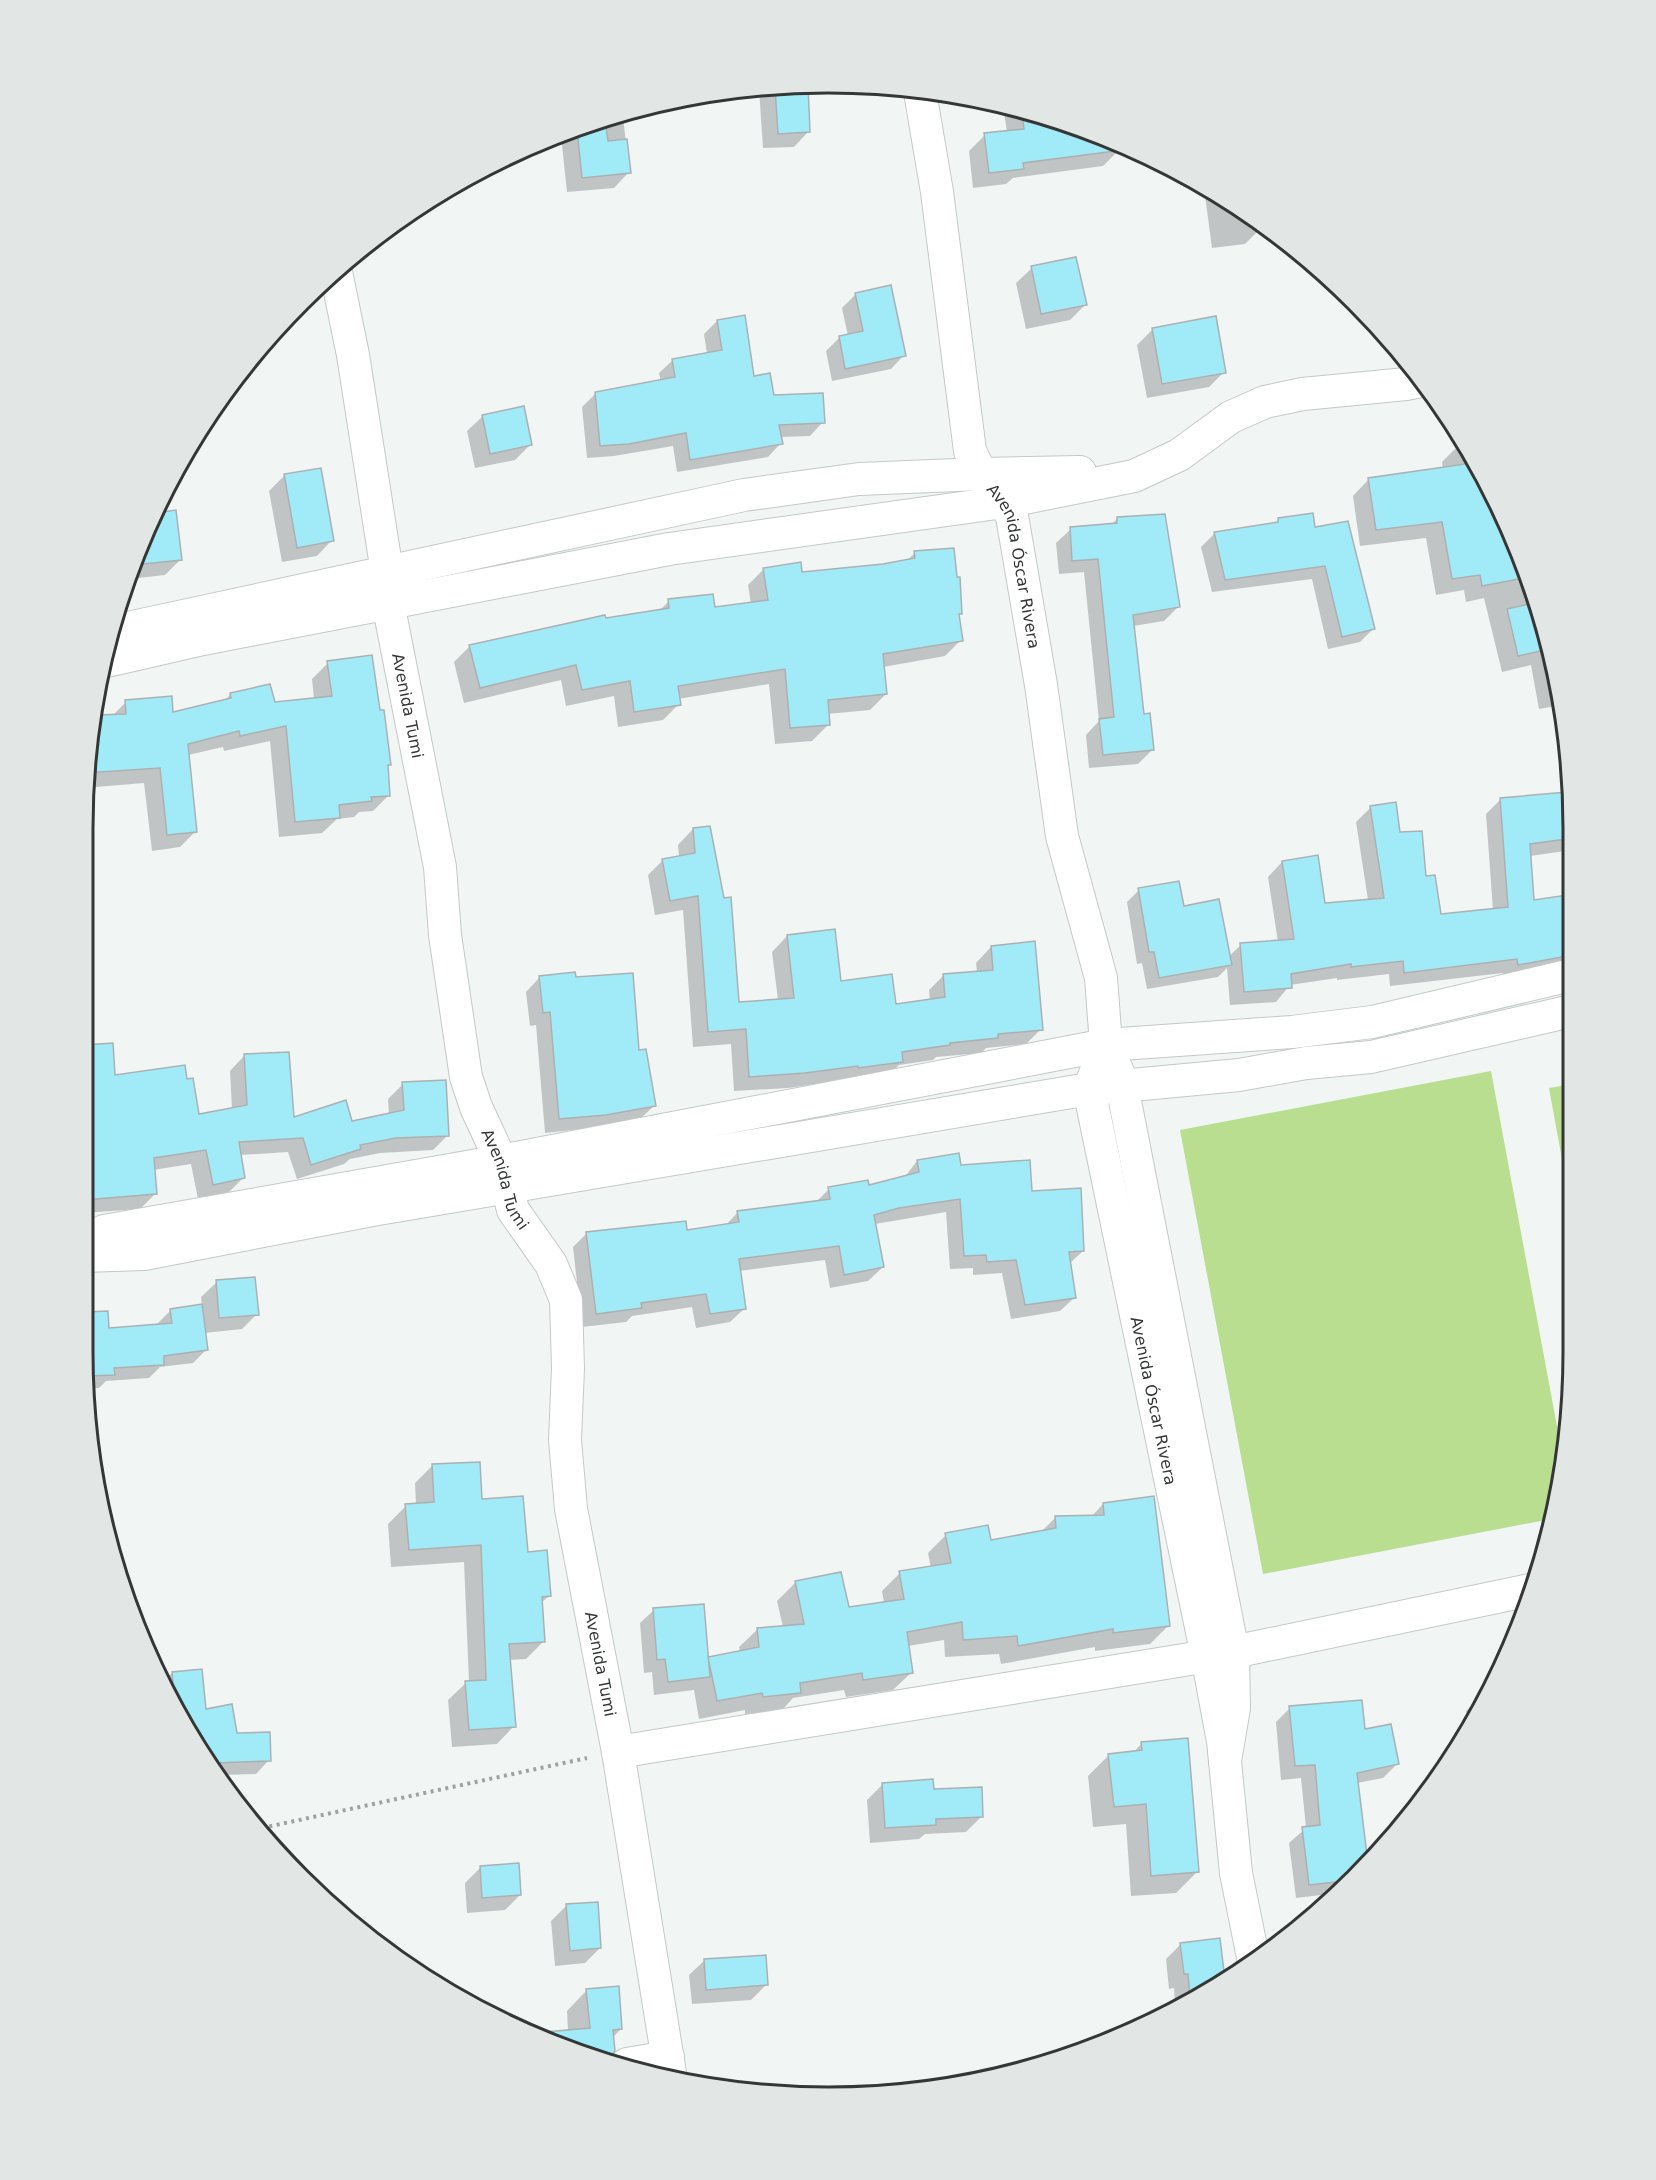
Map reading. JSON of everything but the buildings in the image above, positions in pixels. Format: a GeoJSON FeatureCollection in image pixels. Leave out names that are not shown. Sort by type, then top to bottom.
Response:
{"type":"FeatureCollection","features":[{"type":"Feature","properties":{"kind":"street","name":"Avenida Óscar Rivera"},"geometry":{"type":"LineString","coordinates":[[921,99],[937,192],[970,451],[981,474],[1004,502],[1012,516],[1041,685],[1062,836],[1101,978],[1106,1045],[1122,1086],[1220,1654]]}},
{"type":"Feature","properties":{"kind":"street","name":"Avenida Tumi"},"geometry":{"type":"LineString","coordinates":[[338,280],[387,572],[388,603],[440,867],[445,935],[466,1077],[504,1174],[513,1210],[550,1264],[566,1300],[568,1368],[565,1440],[571,1509],[618,1752],[670,2068]]}},
{"type":"Feature","properties":{"kind":"street"},"geometry":{"type":"LineString","coordinates":[[113,660],[203,639],[669,549],[1004,502],[1134,476],[1179,454],[1231,417],[1265,402],[1303,394],[1412,383]]}},
{"type":"Feature","properties":{"kind":"street"},"geometry":{"type":"LineString","coordinates":[[121,629],[744,495],[859,479],[1071,472],[1134,476]]}},
{"type":"Feature","properties":{"kind":"street"},"geometry":{"type":"LineString","coordinates":[[93,1256],[144,1254],[372,1210],[504,1174],[1106,1045],[1292,1032],[1372,1022],[1563,977]]}},
{"type":"Feature","properties":{"kind":"street"},"geometry":{"type":"LineString","coordinates":[[93,1236],[104,1231],[1089,1089],[1239,1075],[1306,1064],[1371,1057],[1563,1013]]}},
{"type":"Feature","properties":{"kind":"street","name":"Avenida Óscar Rivera"},"geometry":{"type":"LineString","coordinates":[[1106,1045],[1089,1089],[1234,1708],[1224,1761],[1236,1873],[1252,1952]]}},
{"type":"Feature","properties":{"kind":"street"},"geometry":{"type":"LineString","coordinates":[[618,1752],[1220,1654],[1523,1591]]}},
{"type":"Feature","properties":{"kind":"path"},"geometry":{"type":"LineString","coordinates":[[267,1827],[618,1752]]}},
{"type":"Feature","properties":{"kind":"green space"},"geometry":{"type":"Polygon","coordinates":[[[1491,1071],[1558,1433],[1543,1521],[1263,1574],[1180,1130],[1491,1071]]]}},
{"type":"Feature","properties":{"kind":"green space"},"geometry":{"type":"Polygon","coordinates":[[[1563,1086],[1563,1165],[1549,1088],[1563,1086]]]}}]}
